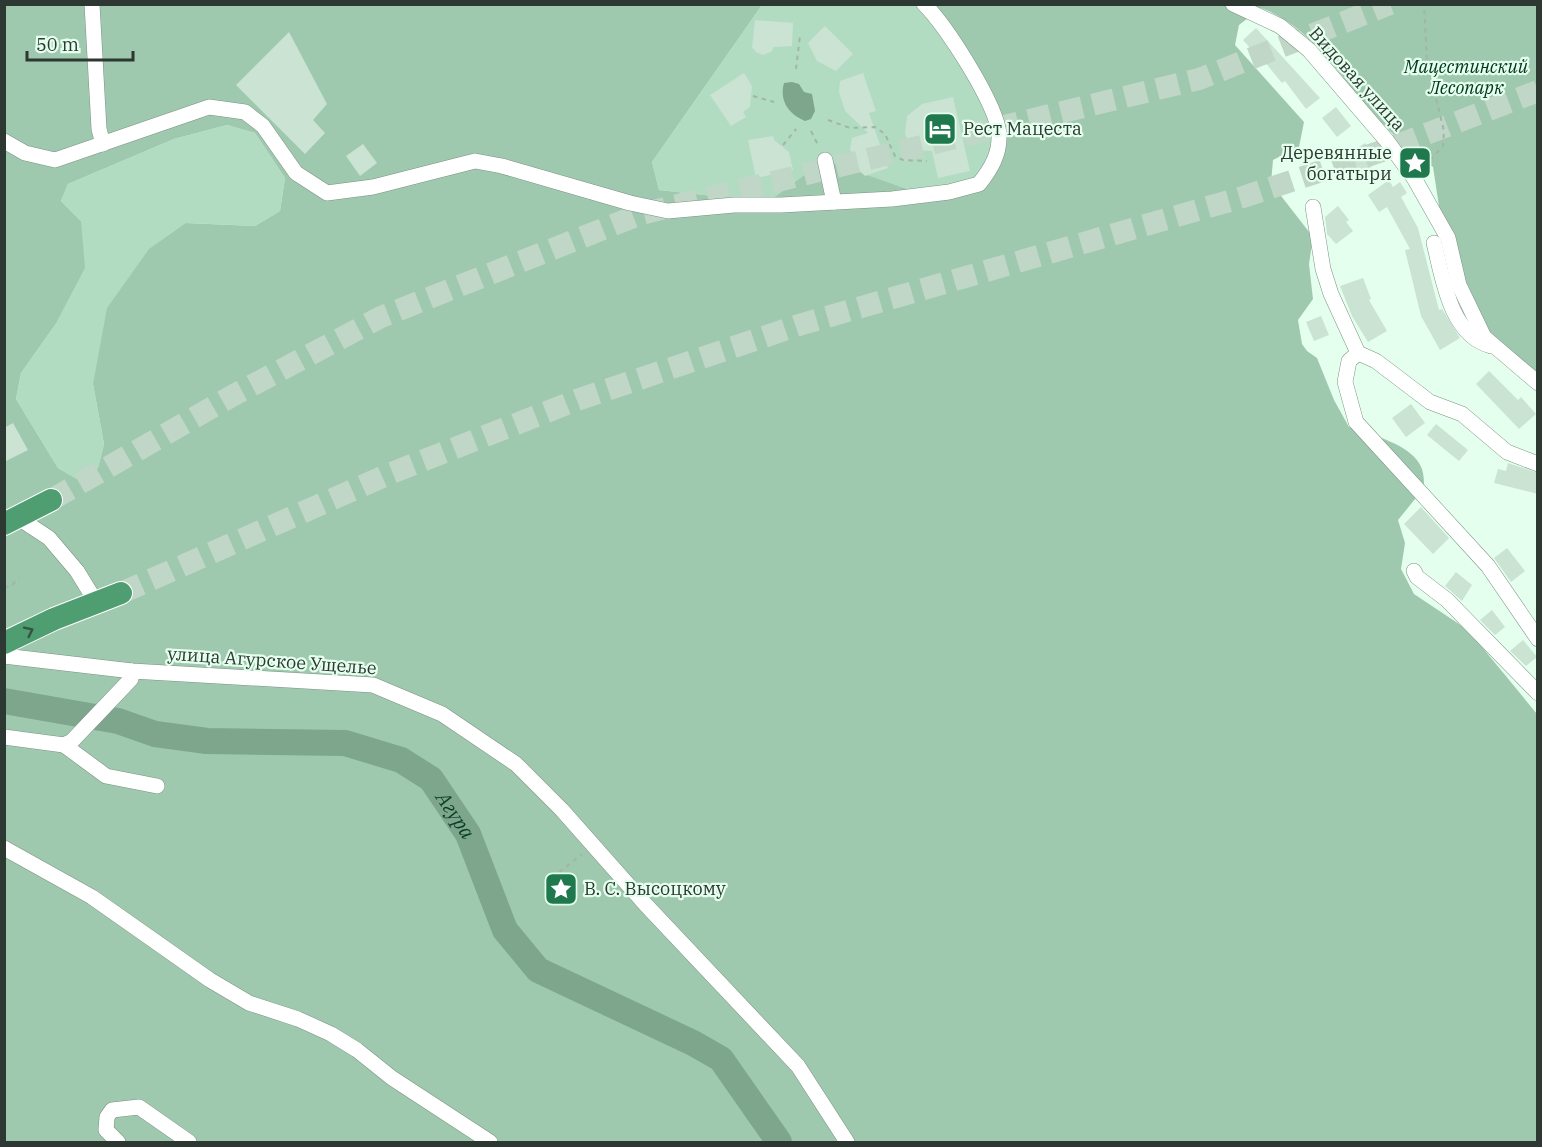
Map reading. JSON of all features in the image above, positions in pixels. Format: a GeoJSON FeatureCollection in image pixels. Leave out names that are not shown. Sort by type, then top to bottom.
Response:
{"type":"FeatureCollection","features":[{"type":"Feature","properties":{"kind":"highway"},"geometry":{"type":"LineString","coordinates":[[11,520],[51,500]]}},
{"type":"Feature","properties":{"kind":"highway"},"geometry":{"type":"LineString","coordinates":[[4,643],[54,619],[121,592]]}},
{"type":"Feature","properties":{"kind":"street"},"geometry":{"type":"LineString","coordinates":[[92,4],[99,129],[103,144]]}},
{"type":"Feature","properties":{"kind":"street"},"geometry":{"type":"LineString","coordinates":[[4,141],[25,153],[55,160],[209,107],[219,106],[245,112],[263,126],[296,173],[327,193],[373,187],[475,162],[502,166],[630,203],[668,211],[734,205],[834,202],[949,192],[979,184],[998,155],[999,136],[991,106],[949,36],[924,4]]}},
{"type":"Feature","properties":{"kind":"street","name":"Видовая улица"},"geometry":{"type":"LineString","coordinates":[[1233,4],[1280,26],[1309,50],[1387,141],[1414,178],[1448,238],[1459,285],[1484,337],[1538,383]]}},
{"type":"Feature","properties":{"kind":"street"},"geometry":{"type":"LineString","coordinates":[[825,160],[834,202]]}},
{"type":"Feature","properties":{"kind":"street"},"geometry":{"type":"LineString","coordinates":[[1313,207],[1323,269],[1331,294],[1358,353],[1376,361],[1430,402],[1462,414],[1507,452],[1538,464]]}},
{"type":"Feature","properties":{"kind":"street"},"geometry":{"type":"LineString","coordinates":[[1434,243],[1448,296],[1466,333],[1478,343],[1500,349]]}},
{"type":"Feature","properties":{"kind":"street"},"geometry":{"type":"LineString","coordinates":[[1358,353],[1349,361],[1345,382],[1356,422],[1488,566],[1538,639]]}},
{"type":"Feature","properties":{"kind":"street"},"geometry":{"type":"LineString","coordinates":[[11,520],[49,538],[77,571],[96,602]]}},
{"type":"Feature","properties":{"kind":"street"},"geometry":{"type":"LineString","coordinates":[[1414,571],[1416,577],[1447,600],[1538,693]]}},
{"type":"Feature","properties":{"kind":"street","name":"улица Агурское Ущелье"},"geometry":{"type":"LineString","coordinates":[[4,657],[132,670],[373,685],[442,714],[471,731],[516,764],[593,845],[646,905],[798,1066],[847,1143]]}},
{"type":"Feature","properties":{"kind":"street"},"geometry":{"type":"LineString","coordinates":[[68,743],[131,679],[132,670]]}},
{"type":"Feature","properties":{"kind":"street"},"geometry":{"type":"LineString","coordinates":[[4,737],[68,743],[106,776],[157,786]]}},
{"type":"Feature","properties":{"kind":"street"},"geometry":{"type":"LineString","coordinates":[[4,848],[92,897],[210,980],[249,1003],[298,1019],[340,1039],[392,1078],[490,1143]]}},
{"type":"Feature","properties":{"kind":"street"},"geometry":{"type":"LineString","coordinates":[[118,1143],[106,1130],[107,1117],[112,1110],[139,1107],[157,1117],[189,1143]]}},
{"type":"Feature","properties":{"kind":"path"},"geometry":{"type":"LineString","coordinates":[[1414,178],[1443,146],[1444,131],[1427,62],[1424,4]]}},
{"type":"Feature","properties":{"kind":"path"},"geometry":{"type":"LineString","coordinates":[[796,69],[800,36]]}},
{"type":"Feature","properties":{"kind":"path"},"geometry":{"type":"LineString","coordinates":[[753,96],[774,102]]}},
{"type":"Feature","properties":{"kind":"path"},"geometry":{"type":"LineString","coordinates":[[828,120],[850,128],[875,127],[885,134],[895,156],[903,160],[927,161]]}},
{"type":"Feature","properties":{"kind":"path"},"geometry":{"type":"LineString","coordinates":[[783,145],[796,129]]}},
{"type":"Feature","properties":{"kind":"path"},"geometry":{"type":"LineString","coordinates":[[811,131],[825,160]]}},
{"type":"Feature","properties":{"kind":"path"},"geometry":{"type":"LineString","coordinates":[[4,586],[10,587],[19,578]]}},
{"type":"Feature","properties":{"kind":"path"},"geometry":{"type":"LineString","coordinates":[[552,878],[593,845]]}},
{"type":"Feature","properties":{"kind":"shaded area"},"geometry":{"type":"Polygon","coordinates":[[[762,5],[931,5],[997,132],[997,150],[975,187],[768,202],[659,190],[652,162],[762,5]]]}},
{"type":"Feature","properties":{"kind":"shaded area"},"geometry":{"type":"Polygon","coordinates":[[[784,83],[799,84],[804,92],[812,94],[815,111],[811,119],[805,121],[794,115],[784,101],[784,83]]]}},
{"type":"Feature","properties":{"kind":"shaded area"},"geometry":{"type":"Polygon","coordinates":[[[227,125],[255,133],[285,178],[280,211],[255,226],[186,223],[93,384],[104,444],[98,468],[77,479],[58,468],[16,399],[21,373],[55,325],[81,221],[61,201],[68,184],[174,139],[227,125]]]}},
{"type":"Feature","properties":{"kind":"green space","name":"Мацестинский Лесопарк"},"geometry":{"type":"Polygon","coordinates":[[[5,5],[762,5],[652,162],[659,190],[768,202],[825,160],[926,196],[975,187],[991,171],[997,132],[931,5],[1537,5],[1537,390],[1482,338],[1448,265],[1433,167],[1385,127],[1322,52],[1294,26],[1278,16],[1261,8],[1239,25],[1235,45],[1304,122],[1299,147],[1273,160],[1271,183],[1313,237],[1309,264],[1313,299],[1298,320],[1302,344],[1317,358],[1334,400],[1349,427],[1401,447],[1417,460],[1422,469],[1424,488],[1398,520],[1405,543],[1401,569],[1414,594],[1468,630],[1537,714],[1537,1142],[5,1142],[5,5]],[[227,125],[174,139],[68,184],[61,201],[81,221],[85,268],[55,325],[21,373],[16,399],[58,468],[77,479],[98,468],[104,444],[93,384],[107,308],[149,249],[186,223],[255,226],[280,211],[285,178],[255,133],[227,125]]]}},
{"type":"Feature","properties":{"kind":"building"},"geometry":{"type":"Polygon","coordinates":[[[755,20],[793,23],[792,46],[774,47],[771,52],[763,55],[756,52],[752,47],[755,20]]]}},
{"type":"Feature","properties":{"kind":"building"},"geometry":{"type":"Polygon","coordinates":[[[825,26],[853,54],[836,71],[817,61],[808,43],[825,26]]]}},
{"type":"Feature","properties":{"kind":"building"},"geometry":{"type":"Polygon","coordinates":[[[1256,28],[1320,98],[1306,109],[1285,81],[1282,83],[1243,40],[1256,28]]]}},
{"type":"Feature","properties":{"kind":"building"},"geometry":{"type":"Polygon","coordinates":[[[289,32],[327,104],[313,120],[325,133],[305,154],[236,85],[289,32]]]}},
{"type":"Feature","properties":{"kind":"building"},"geometry":{"type":"Polygon","coordinates":[[[744,73],[752,86],[750,107],[743,112],[746,117],[731,126],[710,95],[744,73]]]}},
{"type":"Feature","properties":{"kind":"building"},"geometry":{"type":"Polygon","coordinates":[[[863,73],[876,111],[869,113],[888,168],[865,176],[857,168],[850,149],[852,138],[868,133],[845,111],[839,92],[840,81],[863,73]]]}},
{"type":"Feature","properties":{"kind":"building"},"geometry":{"type":"Polygon","coordinates":[[[953,97],[970,171],[938,178],[932,151],[913,150],[905,134],[907,116],[922,104],[953,97]]]}},
{"type":"Feature","properties":{"kind":"building"},"geometry":{"type":"Polygon","coordinates":[[[1336,107],[1351,126],[1337,137],[1322,118],[1336,107]]]}},
{"type":"Feature","properties":{"kind":"building"},"geometry":{"type":"Polygon","coordinates":[[[773,136],[774,140],[789,152],[793,170],[756,178],[748,140],[773,136]]]}},
{"type":"Feature","properties":{"kind":"building"},"geometry":{"type":"Polygon","coordinates":[[[1365,143],[1378,162],[1361,174],[1348,154],[1365,143]]]}},
{"type":"Feature","properties":{"kind":"building"},"geometry":{"type":"Polygon","coordinates":[[[363,144],[377,163],[360,176],[346,156],[363,144]]]}},
{"type":"Feature","properties":{"kind":"building"},"geometry":{"type":"Polygon","coordinates":[[[1389,180],[1393,187],[1400,182],[1407,193],[1401,197],[1418,228],[1439,310],[1442,309],[1460,338],[1440,350],[1421,316],[1405,250],[1410,249],[1387,207],[1379,212],[1368,195],[1389,180]]]}},
{"type":"Feature","properties":{"kind":"building"},"geometry":{"type":"Polygon","coordinates":[[[1338,206],[1349,220],[1346,222],[1353,231],[1336,244],[1327,234],[1325,217],[1338,206]]]}},
{"type":"Feature","properties":{"kind":"building"},"geometry":{"type":"Polygon","coordinates":[[[1363,278],[1371,299],[1369,300],[1387,331],[1368,342],[1352,316],[1340,286],[1363,278]]]}},
{"type":"Feature","properties":{"kind":"building"},"geometry":{"type":"Polygon","coordinates":[[[1321,316],[1329,335],[1314,341],[1306,322],[1321,316]]]}},
{"type":"Feature","properties":{"kind":"building"},"geometry":{"type":"Polygon","coordinates":[[[1489,371],[1518,400],[1521,397],[1536,414],[1519,429],[1476,384],[1489,371]]]}},
{"type":"Feature","properties":{"kind":"building"},"geometry":{"type":"Polygon","coordinates":[[[1411,404],[1425,423],[1406,437],[1392,418],[1411,404]]]}},
{"type":"Feature","properties":{"kind":"building"},"geometry":{"type":"Polygon","coordinates":[[[13,423],[28,450],[4,462],[4,428],[13,423]]]}},
{"type":"Feature","properties":{"kind":"building"},"geometry":{"type":"Polygon","coordinates":[[[1436,424],[1468,450],[1459,461],[1427,435],[1436,424]]]}},
{"type":"Feature","properties":{"kind":"building"},"geometry":{"type":"Polygon","coordinates":[[[1508,463],[1538,473],[1538,494],[1494,483],[1498,469],[1506,471],[1508,463]]]}},
{"type":"Feature","properties":{"kind":"building"},"geometry":{"type":"Polygon","coordinates":[[[1421,507],[1449,538],[1433,554],[1404,524],[1421,507]]]}},
{"type":"Feature","properties":{"kind":"building"},"geometry":{"type":"Polygon","coordinates":[[[1507,548],[1525,571],[1511,582],[1494,558],[1507,548]]]}},
{"type":"Feature","properties":{"kind":"building"},"geometry":{"type":"Polygon","coordinates":[[[1456,572],[1472,585],[1462,601],[1445,586],[1456,572]]]}},
{"type":"Feature","properties":{"kind":"building"},"geometry":{"type":"Polygon","coordinates":[[[1492,610],[1505,627],[1495,635],[1480,620],[1492,610]]]}},
{"type":"Feature","properties":{"kind":"building"},"geometry":{"type":"Polygon","coordinates":[[[1523,640],[1537,657],[1526,666],[1510,651],[1523,640]]]}},
{"type":"Feature","properties":{"kind":"waterway","name":"Агура"},"geometry":{"type":"LineString","coordinates":[[4,701],[118,721],[155,734],[207,741],[345,743],[401,760],[431,779],[468,834],[505,930],[538,970],[693,1043],[721,1059],[779,1142]]}},
{"type":"Feature","properties":{"kind":"tunnel"},"geometry":{"type":"LineString","coordinates":[[51,500],[232,396],[381,317],[641,214],[1199,79],[1390,4]]}},
{"type":"Feature","properties":{"kind":"tunnel"},"geometry":{"type":"LineString","coordinates":[[121,593],[389,474],[577,400],[799,325],[1243,197],[1382,151],[1538,91]]}},
{"type":"Feature","properties":{"kind":"place","name":"Рест Мацеста"},"geometry":{"type":"Point","coordinates":[940,129]}},
{"type":"Feature","properties":{"kind":"place","name":"Деревянные богатыри"},"geometry":{"type":"Point","coordinates":[1415,163]}},
{"type":"Feature","properties":{"kind":"place","name":"В. С. Высоцкому"},"geometry":{"type":"Point","coordinates":[561,889]}}]}
